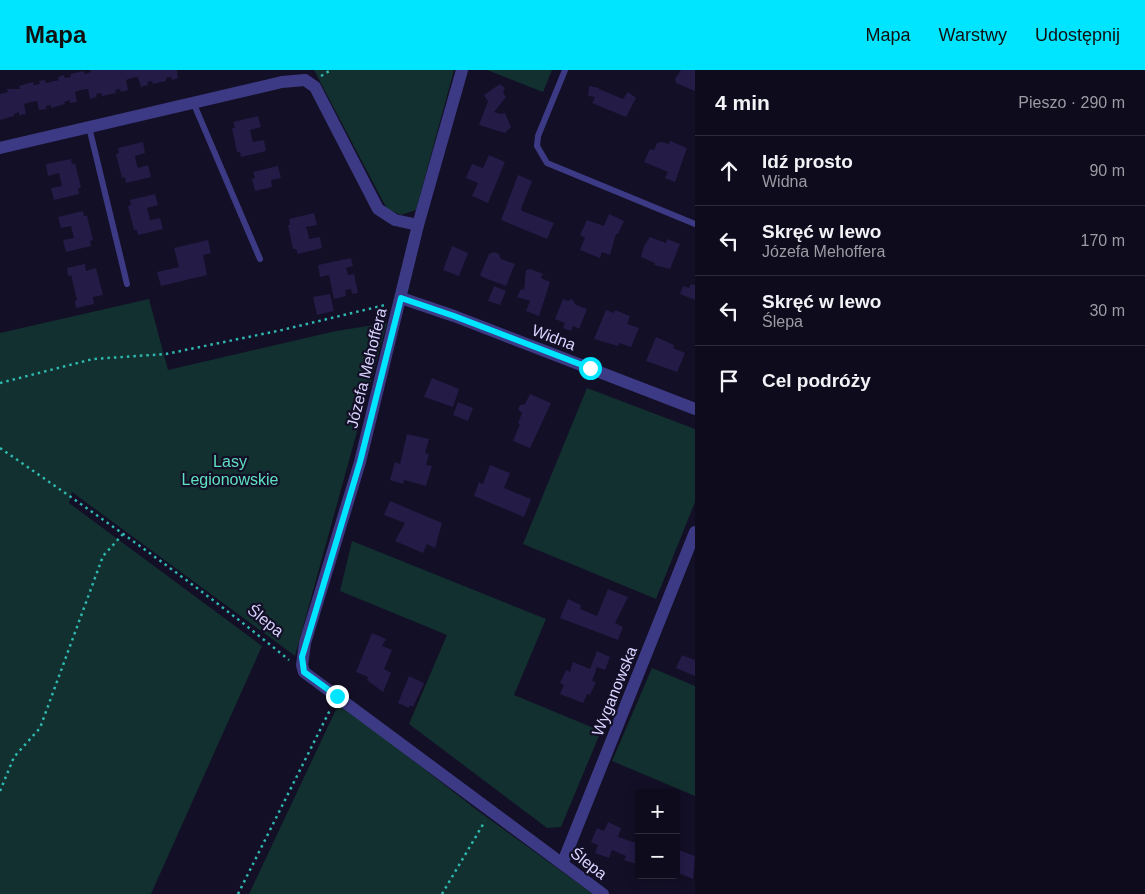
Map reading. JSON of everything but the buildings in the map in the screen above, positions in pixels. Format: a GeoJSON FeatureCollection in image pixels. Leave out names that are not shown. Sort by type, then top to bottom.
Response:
{"type":"FeatureCollection","features":[{"type":"Feature","properties":{"kind":"street","name":"Józefa Mehoffera"},"geometry":{"type":"LineString","coordinates":[[304,672],[302,666],[305,643],[360,462],[418,225],[462,70]]}},
{"type":"Feature","properties":{"kind":"street"},"geometry":{"type":"LineString","coordinates":[[0,148],[282,82],[305,80],[311,83],[378,209],[395,220],[418,225]]}},
{"type":"Feature","properties":{"kind":"street","name":"Widna"},"geometry":{"type":"LineString","coordinates":[[401,298],[454,316],[695,409]]}},
{"type":"Feature","properties":{"kind":"street","name":"Wyganowska"},"geometry":{"type":"LineString","coordinates":[[563,862],[695,532]]}},
{"type":"Feature","properties":{"kind":"street","name":"Ślepa"},"geometry":{"type":"LineString","coordinates":[[304,672],[563,862],[603,894]]}},
{"type":"Feature","properties":{"kind":"lane"},"geometry":{"type":"LineString","coordinates":[[566,70],[538,136],[537,146],[547,163],[695,224]]}},
{"type":"Feature","properties":{"kind":"lane"},"geometry":{"type":"LineString","coordinates":[[193,102],[260,259]]}},
{"type":"Feature","properties":{"kind":"lane"},"geometry":{"type":"LineString","coordinates":[[89,127],[127,284]]}},
{"type":"Feature","properties":{"kind":"path"},"geometry":{"type":"LineString","coordinates":[[0,383],[93,359],[166,354],[282,330],[382,306],[401,298]]}},
{"type":"Feature","properties":{"kind":"path","name":"Ślepa"},"geometry":{"type":"LineString","coordinates":[[0,448],[124,533],[223,606],[304,672]]}},
{"type":"Feature","properties":{"kind":"path"},"geometry":{"type":"LineString","coordinates":[[0,791],[14,757],[40,728],[103,556],[124,533]]}},
{"type":"Feature","properties":{"kind":"path"},"geometry":{"type":"LineString","coordinates":[[238,894],[337,696]]}},
{"type":"Feature","properties":{"kind":"path"},"geometry":{"type":"LineString","coordinates":[[442,894],[491,811]]}},
{"type":"Feature","properties":{"kind":"green space"},"geometry":{"type":"Polygon","coordinates":[[[314,70],[454,70],[416,210],[401,215],[387,209],[314,70]]]}},
{"type":"Feature","properties":{"kind":"green space"},"geometry":{"type":"Polygon","coordinates":[[[487,70],[552,70],[543,92],[487,70]]]}},
{"type":"Feature","properties":{"kind":"green space","name":"Lasy Legionowskie"},"geometry":{"type":"Polygon","coordinates":[[[149,299],[168,370],[336,331],[387,323],[295,656],[72,492],[69,503],[262,646],[151,894],[0,894],[0,333],[149,299]]]}},
{"type":"Feature","properties":{"kind":"green space"},"geometry":{"type":"Polygon","coordinates":[[[587,388],[695,429],[695,502],[656,599],[523,544],[587,388]]]}},
{"type":"Feature","properties":{"kind":"green space"},"geometry":{"type":"Polygon","coordinates":[[[352,541],[546,619],[514,695],[601,731],[561,827],[547,828],[409,724],[447,635],[340,591],[352,541]]]}},
{"type":"Feature","properties":{"kind":"green space"},"geometry":{"type":"Polygon","coordinates":[[[652,668],[695,686],[695,796],[612,761],[652,668]]]}},
{"type":"Feature","properties":{"kind":"green space"},"geometry":{"type":"Polygon","coordinates":[[[339,703],[477,810],[593,894],[249,894],[339,703]]]}},
{"type":"Feature","properties":{"kind":"route"},"geometry":{"type":"LineString","coordinates":[[337,696],[304,672],[302,657],[360,462],[401,298],[454,316],[590,368]]}}]}
